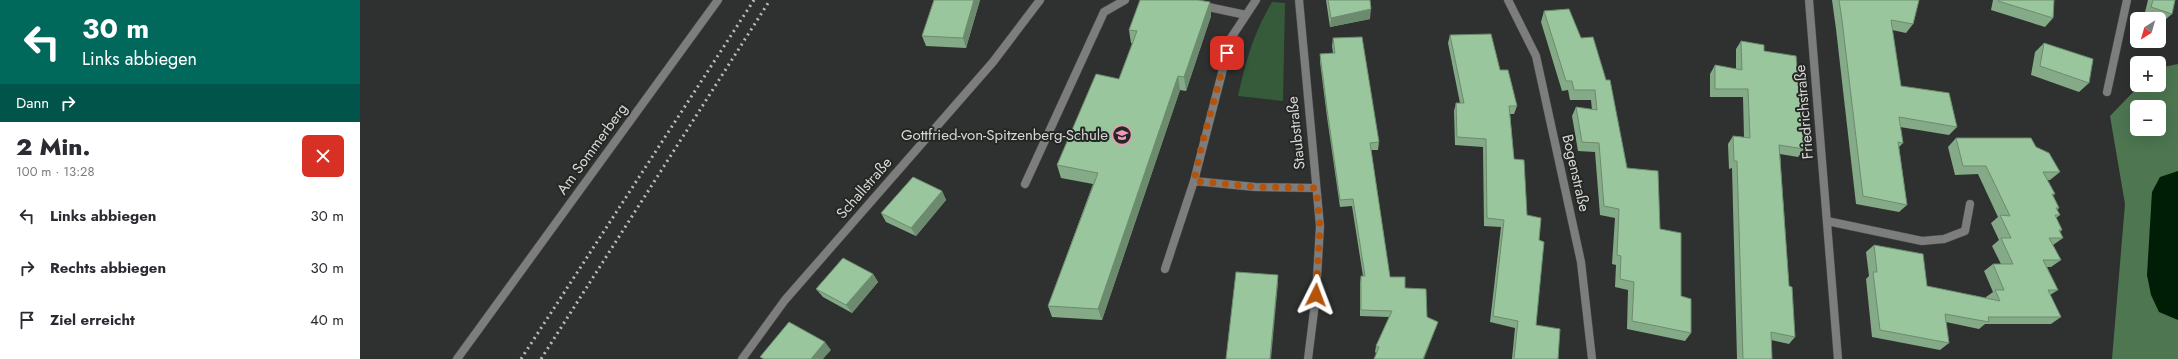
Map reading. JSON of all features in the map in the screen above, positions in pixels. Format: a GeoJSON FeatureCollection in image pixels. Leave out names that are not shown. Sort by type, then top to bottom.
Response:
{"type":"FeatureCollection","features":[{"type":"Feature","properties":{"kind":"street","name":"Am Sommerberg"},"geometry":{"type":"LineString","coordinates":[[457,359],[718,0]]}},
{"type":"Feature","properties":{"kind":"street","name":"Schallstraße"},"geometry":{"type":"LineString","coordinates":[[742,359],[785,300],[993,62],[1040,0]]}},
{"type":"Feature","properties":{"kind":"street"},"geometry":{"type":"LineString","coordinates":[[1025,184],[1104,12],[1125,0]]}},
{"type":"Feature","properties":{"kind":"street"},"geometry":{"type":"LineString","coordinates":[[1165,269],[1194,181],[1202,144],[1231,38],[1256,0]]}},
{"type":"Feature","properties":{"kind":"street","name":"Staubstraße"},"geometry":{"type":"LineString","coordinates":[[1299,0],[1299,16],[1320,226],[1316,295],[1308,359]]}},
{"type":"Feature","properties":{"kind":"street","name":"Bogenstraße"},"geometry":{"type":"LineString","coordinates":[[1509,0],[1536,56],[1582,262],[1592,359]]}},
{"type":"Feature","properties":{"kind":"street","name":"Friedrichstraße"},"geometry":{"type":"LineString","coordinates":[[1809,0],[1838,359]]}},
{"type":"Feature","properties":{"kind":"street"},"geometry":{"type":"LineString","coordinates":[[2107,92],[2127,0]]}},
{"type":"Feature","properties":{"kind":"street"},"geometry":{"type":"LineString","coordinates":[[1188,3],[1246,15]]}},
{"type":"Feature","properties":{"kind":"street"},"geometry":{"type":"LineString","coordinates":[[1194,181],[1255,187],[1316,188]]}},
{"type":"Feature","properties":{"kind":"street"},"geometry":{"type":"LineString","coordinates":[[1827,221],[1922,241],[1944,239],[1965,231],[1970,204]]}},
{"type":"Feature","properties":{"kind":"green space"},"geometry":{"type":"Polygon","coordinates":[[[1272,2],[1285,3],[1283,101],[1238,96],[1251,48],[1265,14],[1272,2]]]}},
{"type":"Feature","properties":{"kind":"green space"},"geometry":{"type":"Polygon","coordinates":[[[2178,64],[2178,359],[2112,359],[2125,204],[2110,116],[2133,92],[2166,92],[2166,67],[2178,64]]]}},
{"type":"Feature","properties":{"kind":"building"},"geometry":{"type":"Polygon","coordinates":[[[934,0],[974,0],[963,38],[922,36],[934,0]]]}},
{"type":"Feature","properties":{"kind":"building","name":"Gottfried-von-Spitzenberg-Schule"},"geometry":{"type":"Polygon","coordinates":[[[1140,0],[1198,0],[1210,2],[1184,77],[1178,76],[1098,309],[1048,306],[1098,173],[1057,165],[1096,74],[1119,79],[1137,31],[1129,30],[1140,0]]]}},
{"type":"Feature","properties":{"kind":"building"},"geometry":{"type":"Polygon","coordinates":[[[1328,0],[1370,0],[1371,9],[1331,18],[1328,0]]]}},
{"type":"Feature","properties":{"kind":"building"},"geometry":{"type":"Polygon","coordinates":[[[1839,0],[1919,0],[1913,24],[1891,20],[1901,86],[1949,93],[1957,127],[1899,117],[1903,143],[1898,142],[1907,205],[1863,196],[1839,0]]]}},
{"type":"Feature","properties":{"kind":"building"},"geometry":{"type":"Polygon","coordinates":[[[2054,0],[2053,18],[1998,1],[2054,0]]]}},
{"type":"Feature","properties":{"kind":"building"},"geometry":{"type":"Polygon","coordinates":[[[2153,0],[2175,0],[2172,14],[2151,7],[2153,0]]]}},
{"type":"Feature","properties":{"kind":"building"},"geometry":{"type":"Polygon","coordinates":[[[1569,9],[1581,38],[1593,37],[1606,80],[1610,80],[1627,168],[1658,171],[1660,229],[1681,233],[1681,296],[1691,299],[1691,333],[1632,321],[1634,282],[1620,279],[1621,256],[1617,255],[1619,209],[1604,206],[1599,143],[1582,142],[1576,107],[1597,110],[1595,90],[1574,90],[1572,81],[1566,81],[1544,11],[1569,9]]]}},
{"type":"Feature","properties":{"kind":"building"},"geometry":{"type":"Polygon","coordinates":[[[1491,34],[1500,70],[1508,70],[1517,106],[1509,106],[1514,159],[1524,160],[1527,215],[1541,218],[1539,240],[1544,242],[1536,325],[1560,329],[1558,359],[1514,359],[1518,321],[1493,316],[1504,220],[1487,218],[1486,139],[1457,137],[1456,103],[1464,103],[1450,35],[1491,34]]]}},
{"type":"Feature","properties":{"kind":"building"},"geometry":{"type":"Polygon","coordinates":[[[1362,37],[1379,142],[1370,143],[1390,277],[1405,277],[1405,288],[1426,289],[1427,317],[1438,322],[1423,359],[1374,359],[1379,347],[1376,346],[1392,311],[1361,310],[1361,276],[1365,276],[1353,199],[1340,200],[1320,54],[1335,53],[1333,38],[1362,37]]]}},
{"type":"Feature","properties":{"kind":"building"},"geometry":{"type":"Polygon","coordinates":[[[1741,41],[1764,45],[1764,51],[1796,56],[1804,149],[1779,145],[1789,286],[1792,287],[1795,337],[1771,332],[1772,359],[1743,359],[1737,161],[1734,161],[1733,136],[1750,138],[1748,89],[1715,89],[1715,65],[1742,70],[1741,41]]]}},
{"type":"Feature","properties":{"kind":"building"},"geometry":{"type":"Polygon","coordinates":[[[2044,43],[2093,59],[2089,83],[2040,66],[2044,43]]]}},
{"type":"Feature","properties":{"kind":"building"},"geometry":{"type":"Polygon","coordinates":[[[1956,138],[2031,138],[2036,147],[2049,153],[2060,172],[2043,172],[2055,194],[2052,194],[2059,208],[2056,208],[2060,215],[2055,215],[2062,230],[2059,230],[2063,238],[2049,238],[2061,260],[2043,260],[2058,290],[2048,290],[2061,317],[1988,317],[1989,322],[1945,314],[1949,343],[1880,330],[1873,272],[1877,272],[1874,245],[1923,254],[1927,286],[2000,301],[1995,290],[2004,290],[1993,264],[2013,264],[2001,238],[2011,238],[2000,215],[2010,216],[1986,166],[1963,166],[1956,138]]]}},
{"type":"Feature","properties":{"kind":"building"},"geometry":{"type":"Polygon","coordinates":[[[913,177],[942,191],[911,228],[881,213],[913,177]]]}},
{"type":"Feature","properties":{"kind":"building"},"geometry":{"type":"Polygon","coordinates":[[[843,258],[873,274],[846,305],[816,289],[843,258]]]}},
{"type":"Feature","properties":{"kind":"building"},"geometry":{"type":"Polygon","coordinates":[[[1236,272],[1278,275],[1270,359],[1226,359],[1236,272]]]}},
{"type":"Feature","properties":{"kind":"building"},"geometry":{"type":"Polygon","coordinates":[[[789,322],[825,342],[811,359],[764,359],[760,357],[789,322]]]}},
{"type":"Feature","properties":{"kind":"waterway"},"geometry":{"type":"LineString","coordinates":[[2178,192],[2174,275],[2178,295]]}},
{"type":"Feature","properties":{"kind":"railway"},"geometry":{"type":"LineString","coordinates":[[521,359],[754,0]]}},
{"type":"Feature","properties":{"kind":"railway"},"geometry":{"type":"LineString","coordinates":[[541,359],[770,0]]}},
{"type":"Feature","properties":{"kind":"place","name":"Gottfried-von-Spitzenberg-Schule"},"geometry":{"type":"Point","coordinates":[1122,135]}},
{"type":"Feature","properties":{"kind":"route"},"geometry":{"type":"LineString","coordinates":[[1227,53],[1202,144],[1194,181],[1255,187],[1316,188],[1320,226],[1316,295]]}}]}
